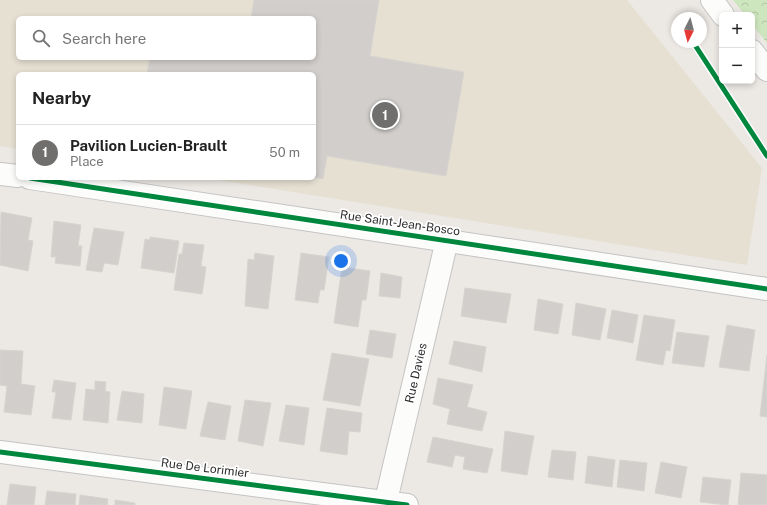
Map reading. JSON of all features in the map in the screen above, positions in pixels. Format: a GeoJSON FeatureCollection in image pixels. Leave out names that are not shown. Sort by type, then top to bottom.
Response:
{"type":"FeatureCollection","features":[{"type":"Feature","properties":{"kind":"street"},"geometry":{"type":"LineString","coordinates":[[712,0],[721,12]]}},
{"type":"Feature","properties":{"kind":"street"},"geometry":{"type":"LineString","coordinates":[[755,55],[767,70]]}},
{"type":"Feature","properties":{"kind":"street"},"geometry":{"type":"LineString","coordinates":[[0,174],[16,176]]}},
{"type":"Feature","properties":{"kind":"street","name":"Rue Saint-Jean-Bosco"},"geometry":{"type":"LineString","coordinates":[[43,180],[767,289]]}},
{"type":"Feature","properties":{"kind":"street","name":"Rue Davies"},"geometry":{"type":"LineString","coordinates":[[385,503],[447,240]]}},
{"type":"Feature","properties":{"kind":"street","name":"Rue De Lorimier"},"geometry":{"type":"LineString","coordinates":[[0,452],[407,505]]}},
{"type":"Feature","properties":{"kind":"shaded area"},"geometry":{"type":"Polygon","coordinates":[[[0,0],[627,0],[762,168],[747,265],[218,180],[316,180],[316,72],[16,72],[16,149],[0,146],[0,0]]]}},
{"type":"Feature","properties":{"kind":"green space"},"geometry":{"type":"Polygon","coordinates":[[[733,0],[767,0],[767,43],[755,28],[755,12],[743,12],[733,0]]]}},
{"type":"Feature","properties":{"kind":"building"},"geometry":{"type":"Polygon","coordinates":[[[254,0],[379,0],[370,56],[464,72],[446,176],[327,156],[323,179],[316,177],[316,72],[147,72],[150,60],[316,60],[316,16],[251,16],[254,0]]]}},
{"type":"Feature","properties":{"kind":"building"},"geometry":{"type":"Polygon","coordinates":[[[1,212],[32,218],[28,240],[33,241],[28,271],[0,265],[1,212]]]}},
{"type":"Feature","properties":{"kind":"building"},"geometry":{"type":"Polygon","coordinates":[[[54,221],[81,225],[78,246],[82,246],[80,266],[55,263],[56,257],[51,257],[54,221]]]}},
{"type":"Feature","properties":{"kind":"building"},"geometry":{"type":"Polygon","coordinates":[[[94,228],[124,232],[118,265],[104,263],[102,272],[86,270],[94,228]]]}},
{"type":"Feature","properties":{"kind":"building"},"geometry":{"type":"Polygon","coordinates":[[[150,237],[179,241],[174,273],[141,268],[145,239],[150,240],[150,237]]]}},
{"type":"Feature","properties":{"kind":"building"},"geometry":{"type":"Polygon","coordinates":[[[184,243],[204,245],[201,266],[206,267],[202,294],[174,290],[179,254],[182,254],[184,243]]]}},
{"type":"Feature","properties":{"kind":"building"},"geometry":{"type":"Polygon","coordinates":[[[255,253],[274,256],[268,309],[245,306],[248,259],[254,260],[255,253]]]}},
{"type":"Feature","properties":{"kind":"building"},"geometry":{"type":"Polygon","coordinates":[[[301,253],[329,257],[324,290],[320,290],[318,303],[295,300],[301,253]]]}},
{"type":"Feature","properties":{"kind":"building"},"geometry":{"type":"Polygon","coordinates":[[[342,267],[370,271],[366,300],[362,300],[358,327],[334,323],[342,267]]]}},
{"type":"Feature","properties":{"kind":"building"},"geometry":{"type":"Polygon","coordinates":[[[381,273],[402,277],[400,298],[379,296],[381,273]]]}},
{"type":"Feature","properties":{"kind":"building"},"geometry":{"type":"Polygon","coordinates":[[[465,288],[511,294],[506,323],[461,316],[465,288]]]}},
{"type":"Feature","properties":{"kind":"building"},"geometry":{"type":"Polygon","coordinates":[[[538,299],[563,304],[558,334],[534,330],[538,299]]]}},
{"type":"Feature","properties":{"kind":"building"},"geometry":{"type":"Polygon","coordinates":[[[576,303],[606,309],[600,340],[572,335],[576,303]]]}},
{"type":"Feature","properties":{"kind":"building"},"geometry":{"type":"Polygon","coordinates":[[[612,310],[638,315],[633,343],[607,338],[612,310]]]}},
{"type":"Feature","properties":{"kind":"building"},"geometry":{"type":"Polygon","coordinates":[[[644,315],[675,320],[670,351],[666,350],[663,365],[636,360],[644,315]]]}},
{"type":"Feature","properties":{"kind":"building"},"geometry":{"type":"Polygon","coordinates":[[[727,325],[755,330],[749,371],[719,367],[727,325]]]}},
{"type":"Feature","properties":{"kind":"building"},"geometry":{"type":"Polygon","coordinates":[[[370,330],[396,334],[392,358],[366,354],[370,330]]]}},
{"type":"Feature","properties":{"kind":"building"},"geometry":{"type":"Polygon","coordinates":[[[677,332],[709,336],[704,367],[672,363],[677,332]]]}},
{"type":"Feature","properties":{"kind":"building"},"geometry":{"type":"Polygon","coordinates":[[[454,341],[486,347],[482,372],[449,364],[454,341]]]}},
{"type":"Feature","properties":{"kind":"building"},"geometry":{"type":"Polygon","coordinates":[[[0,350],[23,351],[21,384],[35,386],[31,415],[4,412],[7,386],[0,385],[0,350]]]}},
{"type":"Feature","properties":{"kind":"building"},"geometry":{"type":"Polygon","coordinates":[[[332,353],[369,359],[360,406],[323,400],[332,353]]]}},
{"type":"Feature","properties":{"kind":"building"},"geometry":{"type":"Polygon","coordinates":[[[767,355],[767,417],[760,416],[767,355]]]}},
{"type":"Feature","properties":{"kind":"building"},"geometry":{"type":"Polygon","coordinates":[[[438,378],[473,385],[467,407],[487,412],[482,431],[447,424],[450,409],[433,404],[438,378]]]}},
{"type":"Feature","properties":{"kind":"building"},"geometry":{"type":"Polygon","coordinates":[[[54,380],[76,383],[71,420],[52,418],[56,392],[52,392],[54,380]]]}},
{"type":"Feature","properties":{"kind":"building"},"geometry":{"type":"Polygon","coordinates":[[[95,381],[106,382],[105,391],[110,392],[108,423],[83,420],[86,389],[95,390],[95,381]]]}},
{"type":"Feature","properties":{"kind":"building"},"geometry":{"type":"Polygon","coordinates":[[[164,387],[192,391],[186,429],[159,425],[164,387]]]}},
{"type":"Feature","properties":{"kind":"building"},"geometry":{"type":"Polygon","coordinates":[[[122,391],[144,394],[142,423],[117,420],[122,391]]]}},
{"type":"Feature","properties":{"kind":"building"},"geometry":{"type":"Polygon","coordinates":[[[245,400],[271,403],[263,446],[238,441],[245,400]]]}},
{"type":"Feature","properties":{"kind":"building"},"geometry":{"type":"Polygon","coordinates":[[[208,402],[231,406],[225,440],[200,436],[208,402]]]}},
{"type":"Feature","properties":{"kind":"building"},"geometry":{"type":"Polygon","coordinates":[[[286,405],[309,408],[304,445],[279,441],[286,405]]]}},
{"type":"Feature","properties":{"kind":"building"},"geometry":{"type":"Polygon","coordinates":[[[327,408],[362,413],[360,432],[349,431],[347,455],[320,451],[327,408]]]}},
{"type":"Feature","properties":{"kind":"building"},"geometry":{"type":"Polygon","coordinates":[[[505,431],[534,436],[527,475],[501,471],[505,431]]]}},
{"type":"Feature","properties":{"kind":"building"},"geometry":{"type":"Polygon","coordinates":[[[433,437],[493,449],[487,473],[463,469],[465,457],[455,455],[452,467],[427,462],[433,437]]]}},
{"type":"Feature","properties":{"kind":"building"},"geometry":{"type":"Polygon","coordinates":[[[552,450],[576,452],[573,480],[548,477],[552,450]]]}},
{"type":"Feature","properties":{"kind":"building"},"geometry":{"type":"Polygon","coordinates":[[[588,456],[615,460],[612,487],[585,483],[588,456]]]}},
{"type":"Feature","properties":{"kind":"building"},"geometry":{"type":"Polygon","coordinates":[[[620,460],[647,463],[644,491],[617,487],[620,460]]]}},
{"type":"Feature","properties":{"kind":"building"},"geometry":{"type":"Polygon","coordinates":[[[661,462],[687,467],[681,498],[655,493],[661,462]]]}},
{"type":"Feature","properties":{"kind":"building"},"geometry":{"type":"Polygon","coordinates":[[[741,473],[767,475],[767,505],[738,505],[741,473]]]}},
{"type":"Feature","properties":{"kind":"building"},"geometry":{"type":"Polygon","coordinates":[[[703,477],[731,480],[728,505],[700,502],[703,477]]]}},
{"type":"Feature","properties":{"kind":"building"},"geometry":{"type":"Polygon","coordinates":[[[10,484],[36,487],[34,505],[7,505],[10,484]]]}},
{"type":"Feature","properties":{"kind":"building"},"geometry":{"type":"Polygon","coordinates":[[[47,491],[76,494],[75,505],[45,505],[47,491]]]}},
{"type":"Feature","properties":{"kind":"building"},"geometry":{"type":"Polygon","coordinates":[[[80,495],[108,499],[107,505],[79,505],[80,495]]]}},
{"type":"Feature","properties":{"kind":"building"},"geometry":{"type":"Polygon","coordinates":[[[115,500],[135,503],[135,505],[115,505],[115,500]]]}},
{"type":"Feature","properties":{"kind":"cycle path"},"geometry":{"type":"LineString","coordinates":[[697,48],[767,156]]}},
{"type":"Feature","properties":{"kind":"cycle path"},"geometry":{"type":"LineString","coordinates":[[43,180],[767,289]]}},
{"type":"Feature","properties":{"kind":"cycle path"},"geometry":{"type":"LineString","coordinates":[[0,452],[407,505]]}},
{"type":"Feature","properties":{"kind":"place","name":"Pavilion Lucien-Brault"},"geometry":{"type":"Point","coordinates":[385,115]}}]}
